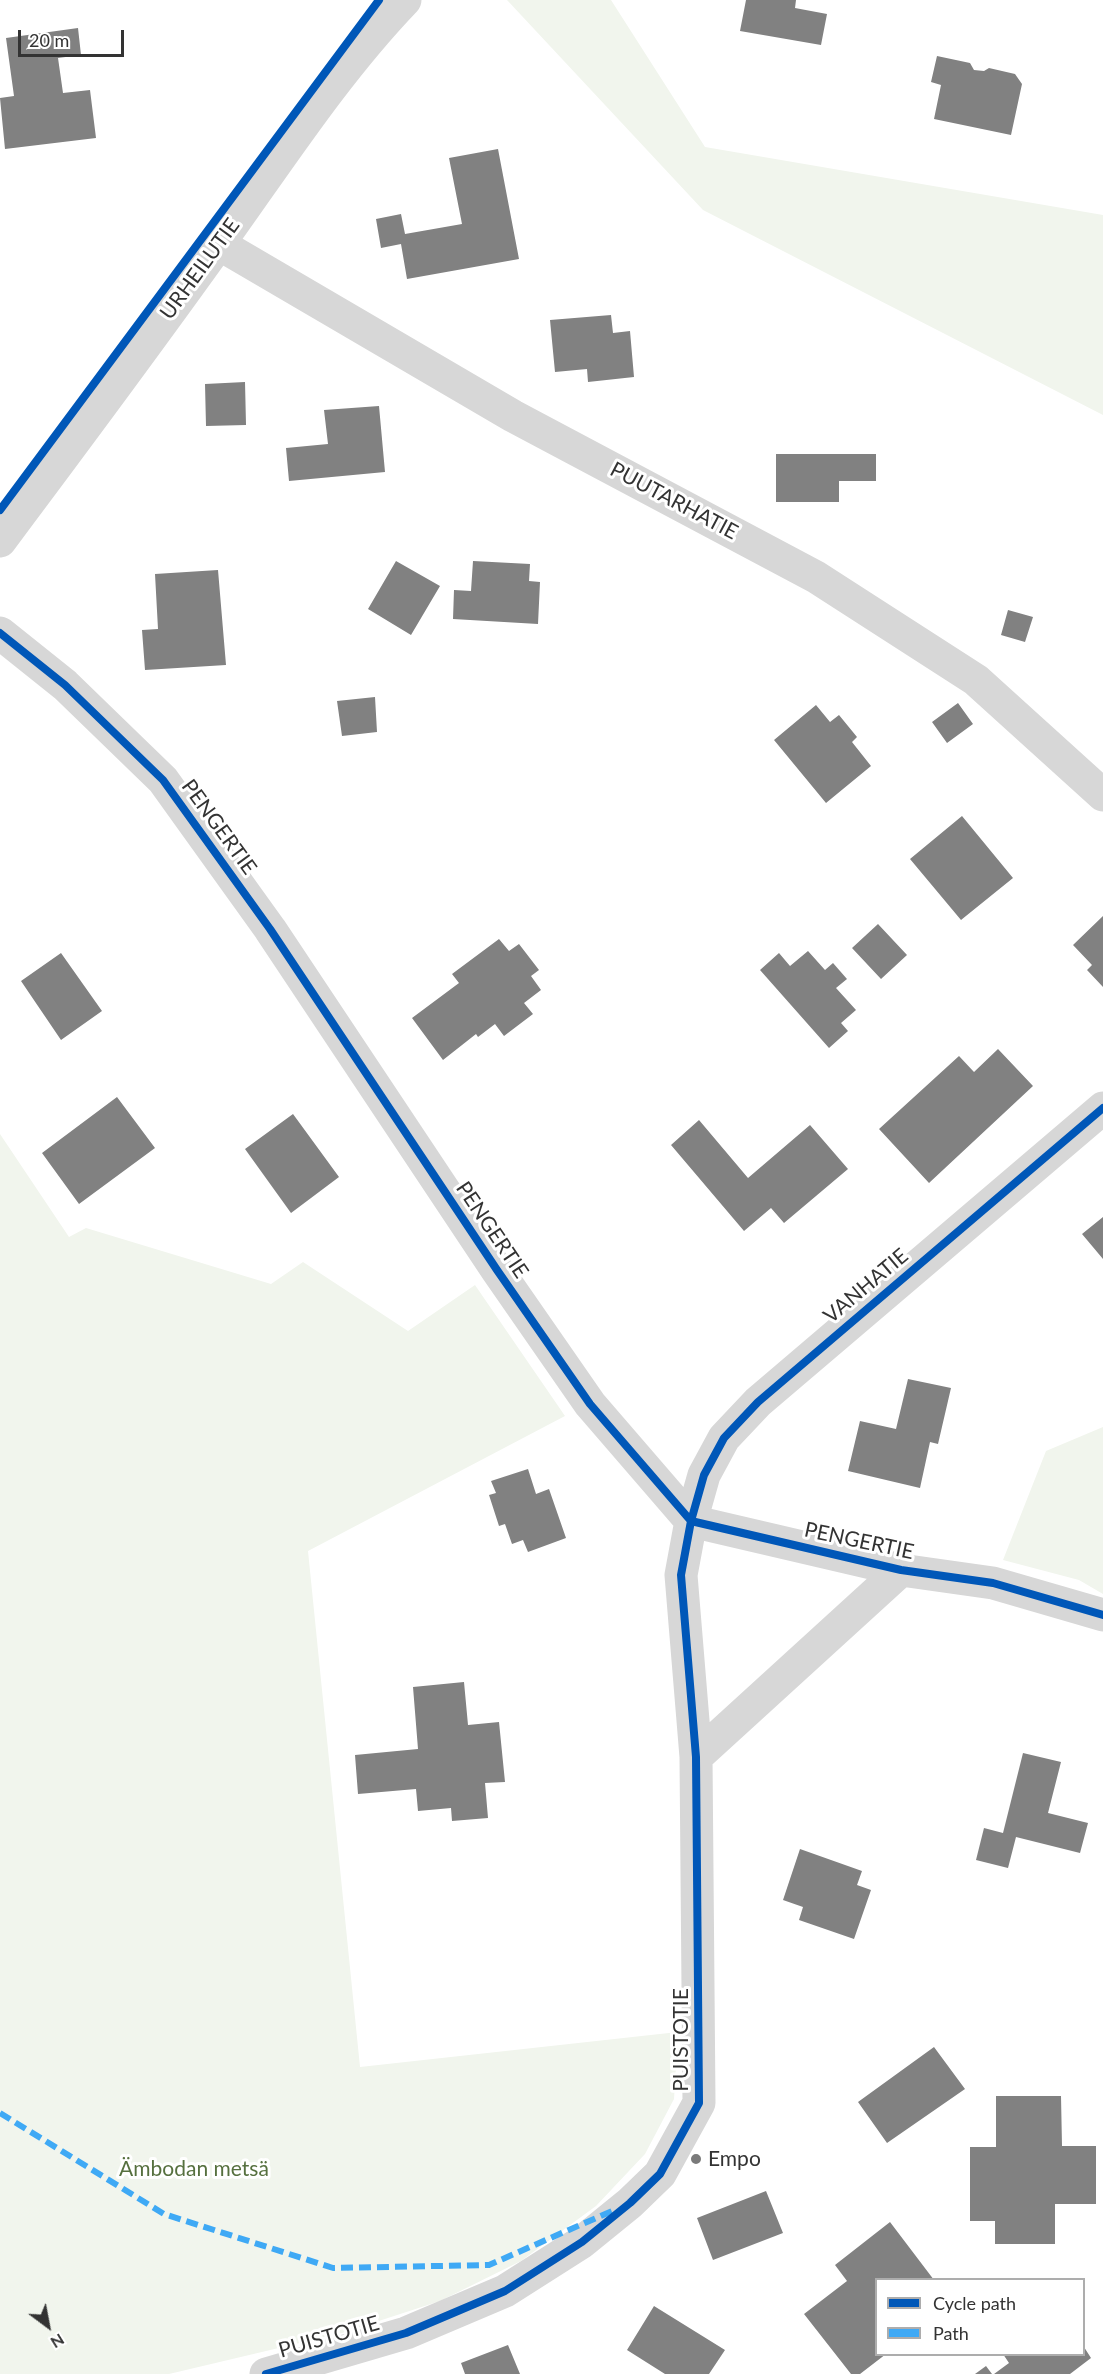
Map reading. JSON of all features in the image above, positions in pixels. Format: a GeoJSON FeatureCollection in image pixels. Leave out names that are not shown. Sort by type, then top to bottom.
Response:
{"type":"FeatureCollection","features":[{"type":"Feature","properties":{"kind":"street","name":"URHEILUTIE"},"geometry":{"type":"LineString","coordinates":[[0,541],[327,93],[405,0]]}},
{"type":"Feature","properties":{"kind":"street","name":"PUUTARHATIE"},"geometry":{"type":"LineString","coordinates":[[219,244],[513,416],[816,577],[976,680],[1103,795]]}},
{"type":"Feature","properties":{"kind":"street","name":"PENGERTIE"},"geometry":{"type":"LineString","coordinates":[[0,633],[65,685],[163,780],[270,929],[490,1260],[590,1404],[691,1521],[901,1570],[993,1583],[1103,1615]]}},
{"type":"Feature","properties":{"kind":"street","name":"VANHATIE"},"geometry":{"type":"LineString","coordinates":[[691,1521],[704,1476],[723,1438],[758,1402],[1103,1107]]}},
{"type":"Feature","properties":{"kind":"street","name":"PUISTOTIE"},"geometry":{"type":"LineString","coordinates":[[266,2374],[406,2333],[505,2291],[582,2242],[630,2203],[660,2174],[699,2103],[696,1757],[681,1575],[691,1521]]}},
{"type":"Feature","properties":{"kind":"street"},"geometry":{"type":"LineString","coordinates":[[696,1757],[901,1570]]}},
{"type":"Feature","properties":{"kind":"green space"},"geometry":{"type":"Polygon","coordinates":[[[507,0],[611,0],[705,147],[1103,215],[1103,415],[703,210],[507,0]]]}},
{"type":"Feature","properties":{"kind":"green space","name":"Ämbodan metsä"},"geometry":{"type":"Polygon","coordinates":[[[0,1134],[69,1237],[86,1228],[271,1284],[303,1262],[408,1331],[475,1285],[565,1416],[308,1551],[360,2067],[678,2032],[674,2099],[645,2154],[596,2206],[521,2261],[440,2301],[342,2333],[169,2374],[0,2374],[0,1134]]]}},
{"type":"Feature","properties":{"kind":"green space"},"geometry":{"type":"Polygon","coordinates":[[[1103,1427],[1103,1594],[1079,1580],[1003,1560],[1046,1451],[1103,1427]]]}},
{"type":"Feature","properties":{"kind":"building"},"geometry":{"type":"Polygon","coordinates":[[[746,0],[796,0],[795,8],[827,14],[821,45],[740,31],[746,0]]]}},
{"type":"Feature","properties":{"kind":"building"},"geometry":{"type":"Polygon","coordinates":[[[78,28],[81,55],[58,58],[63,93],[90,90],[96,138],[5,149],[0,98],[14,96],[6,38],[78,28]]]}},
{"type":"Feature","properties":{"kind":"building"},"geometry":{"type":"Polygon","coordinates":[[[937,56],[970,63],[974,70],[984,71],[989,68],[1015,74],[1022,84],[1011,135],[934,119],[941,85],[931,82],[937,56]]]}},
{"type":"Feature","properties":{"kind":"building"},"geometry":{"type":"Polygon","coordinates":[[[498,149],[519,259],[407,279],[401,244],[381,248],[376,219],[401,214],[405,234],[462,224],[449,158],[498,149]]]}},
{"type":"Feature","properties":{"kind":"building"},"geometry":{"type":"Polygon","coordinates":[[[611,315],[613,333],[630,331],[634,377],[588,382],[587,369],[555,372],[550,320],[611,315]]]}},
{"type":"Feature","properties":{"kind":"building"},"geometry":{"type":"Polygon","coordinates":[[[245,382],[246,425],[206,426],[205,384],[245,382]]]}},
{"type":"Feature","properties":{"kind":"building"},"geometry":{"type":"Polygon","coordinates":[[[379,406],[385,472],[289,481],[286,448],[328,444],[324,410],[379,406]]]}},
{"type":"Feature","properties":{"kind":"building"},"geometry":{"type":"Polygon","coordinates":[[[776,454],[876,454],[876,481],[839,481],[839,502],[776,502],[776,454]]]}},
{"type":"Feature","properties":{"kind":"building"},"geometry":{"type":"Polygon","coordinates":[[[396,561],[440,586],[411,635],[368,609],[396,561]]]}},
{"type":"Feature","properties":{"kind":"building"},"geometry":{"type":"Polygon","coordinates":[[[473,561],[530,564],[529,581],[540,582],[538,624],[453,619],[454,590],[471,591],[473,561]]]}},
{"type":"Feature","properties":{"kind":"building"},"geometry":{"type":"Polygon","coordinates":[[[218,570],[226,665],[145,670],[142,630],[158,629],[155,574],[218,570]]]}},
{"type":"Feature","properties":{"kind":"building"},"geometry":{"type":"Polygon","coordinates":[[[1008,610],[1033,617],[1025,642],[1001,635],[1008,610]]]}},
{"type":"Feature","properties":{"kind":"building"},"geometry":{"type":"Polygon","coordinates":[[[375,697],[377,732],[342,736],[337,701],[375,697]]]}},
{"type":"Feature","properties":{"kind":"building"},"geometry":{"type":"Polygon","coordinates":[[[958,703],[973,724],[947,743],[932,722],[958,703]]]}},
{"type":"Feature","properties":{"kind":"building"},"geometry":{"type":"Polygon","coordinates":[[[816,705],[830,722],[839,715],[857,737],[852,742],[871,766],[826,803],[774,740],[816,705]]]}},
{"type":"Feature","properties":{"kind":"building"},"geometry":{"type":"Polygon","coordinates":[[[962,816],[1013,878],[961,920],[910,859],[962,816]]]}},
{"type":"Feature","properties":{"kind":"building"},"geometry":{"type":"Polygon","coordinates":[[[1103,916],[1103,987],[1087,970],[1092,965],[1073,945],[1103,916]]]}},
{"type":"Feature","properties":{"kind":"building"},"geometry":{"type":"Polygon","coordinates":[[[878,924],[907,955],[881,979],[852,948],[878,924]]]}},
{"type":"Feature","properties":{"kind":"building"},"geometry":{"type":"Polygon","coordinates":[[[499,939],[509,951],[519,944],[539,970],[531,976],[541,990],[524,1003],[533,1014],[504,1036],[495,1024],[478,1037],[476,1034],[443,1060],[412,1018],[459,983],[452,974],[499,939]]]}},
{"type":"Feature","properties":{"kind":"building"},"geometry":{"type":"Polygon","coordinates":[[[808,951],[825,970],[833,963],[847,979],[836,988],[856,1010],[841,1023],[848,1031],[829,1048],[760,970],[779,953],[790,966],[808,951]]]}},
{"type":"Feature","properties":{"kind":"building"},"geometry":{"type":"Polygon","coordinates":[[[61,953],[102,1011],[61,1040],[21,981],[61,953]]]}},
{"type":"Feature","properties":{"kind":"building"},"geometry":{"type":"Polygon","coordinates":[[[998,1049],[1033,1086],[929,1183],[879,1129],[959,1056],[974,1072],[998,1049]]]}},
{"type":"Feature","properties":{"kind":"building"},"geometry":{"type":"Polygon","coordinates":[[[117,1097],[155,1148],[79,1204],[42,1153],[117,1097]]]}},
{"type":"Feature","properties":{"kind":"building"},"geometry":{"type":"Polygon","coordinates":[[[293,1114],[339,1177],[291,1213],[245,1149],[293,1114]]]}},
{"type":"Feature","properties":{"kind":"building"},"geometry":{"type":"Polygon","coordinates":[[[699,1120],[748,1178],[810,1125],[848,1169],[784,1223],[771,1208],[744,1231],[671,1145],[699,1120]]]}},
{"type":"Feature","properties":{"kind":"building"},"geometry":{"type":"Polygon","coordinates":[[[1103,1217],[1103,1259],[1082,1234],[1103,1217]]]}},
{"type":"Feature","properties":{"kind":"building"},"geometry":{"type":"Polygon","coordinates":[[[908,1379],[951,1388],[938,1444],[930,1442],[920,1488],[848,1471],[860,1421],[896,1429],[908,1379]]]}},
{"type":"Feature","properties":{"kind":"building"},"geometry":{"type":"Polygon","coordinates":[[[528,1469],[536,1494],[549,1489],[566,1538],[528,1552],[523,1540],[512,1544],[505,1524],[499,1526],[489,1495],[496,1493],[491,1481],[528,1469]]]}},
{"type":"Feature","properties":{"kind":"building"},"geometry":{"type":"Polygon","coordinates":[[[464,1682],[468,1725],[499,1722],[505,1782],[485,1783],[488,1818],[452,1821],[451,1808],[418,1811],[416,1789],[358,1794],[355,1755],[418,1749],[413,1687],[464,1682]]]}},
{"type":"Feature","properties":{"kind":"building"},"geometry":{"type":"Polygon","coordinates":[[[1023,1753],[1061,1762],[1048,1813],[1088,1823],[1080,1853],[1016,1837],[1008,1868],[976,1860],[984,1828],[1003,1833],[1023,1753]]]}},
{"type":"Feature","properties":{"kind":"building"},"geometry":{"type":"Polygon","coordinates":[[[800,1849],[862,1871],[857,1885],[871,1890],[854,1939],[799,1920],[803,1907],[783,1900],[800,1849]]]}},
{"type":"Feature","properties":{"kind":"building"},"geometry":{"type":"Polygon","coordinates":[[[934,2047],[965,2089],[887,2143],[858,2102],[934,2047]]]}},
{"type":"Feature","properties":{"kind":"building"},"geometry":{"type":"Polygon","coordinates":[[[996,2096],[1061,2096],[1062,2146],[1096,2146],[1096,2204],[1055,2204],[1055,2244],[995,2244],[995,2221],[970,2221],[970,2147],[996,2147],[996,2096]]]}},
{"type":"Feature","properties":{"kind":"building"},"geometry":{"type":"Polygon","coordinates":[[[766,2191],[783,2233],[713,2260],[697,2218],[766,2191]]]}},
{"type":"Feature","properties":{"kind":"building"},"geometry":{"type":"Polygon","coordinates":[[[890,2222],[932,2278],[875,2278],[875,2356],[883,2356],[860,2374],[851,2374],[804,2314],[847,2281],[835,2265],[890,2222]]]}},
{"type":"Feature","properties":{"kind":"building"},"geometry":{"type":"Polygon","coordinates":[[[654,2306],[725,2350],[709,2374],[665,2374],[627,2350],[654,2306]]]}},
{"type":"Feature","properties":{"kind":"building"},"geometry":{"type":"Polygon","coordinates":[[[508,2345],[520,2374],[465,2374],[461,2363],[508,2345]]]}},
{"type":"Feature","properties":{"kind":"building"},"geometry":{"type":"Polygon","coordinates":[[[1085,2349],[1091,2358],[1070,2374],[994,2374],[1009,2363],[1004,2356],[1085,2356],[1085,2349]]]}},
{"type":"Feature","properties":{"kind":"building"},"geometry":{"type":"Polygon","coordinates":[[[986,2366],[992,2374],[975,2374],[986,2366]]]}},
{"type":"Feature","properties":{"kind":"marked path"},"geometry":{"type":"LineString","coordinates":[[0,2113],[164,2214],[333,2268],[489,2265],[612,2211]]}},
{"type":"Feature","properties":{"kind":"cycle path"},"geometry":{"type":"LineString","coordinates":[[0,510],[379,0]]}},
{"type":"Feature","properties":{"kind":"cycle path"},"geometry":{"type":"LineString","coordinates":[[0,633],[65,685],[163,780],[270,929],[497,1270],[590,1404],[691,1521],[901,1570],[993,1583],[1103,1615]]}},
{"type":"Feature","properties":{"kind":"cycle path"},"geometry":{"type":"LineString","coordinates":[[266,2374],[406,2333],[505,2291],[582,2242],[630,2203],[660,2174],[699,2103],[696,1757],[681,1575],[691,1521],[704,1475],[724,1438],[758,1402],[1103,1108]]}},
{"type":"Feature","properties":{"kind":"place","name":"Empo"},"geometry":{"type":"Point","coordinates":[696,2159]}}]}
